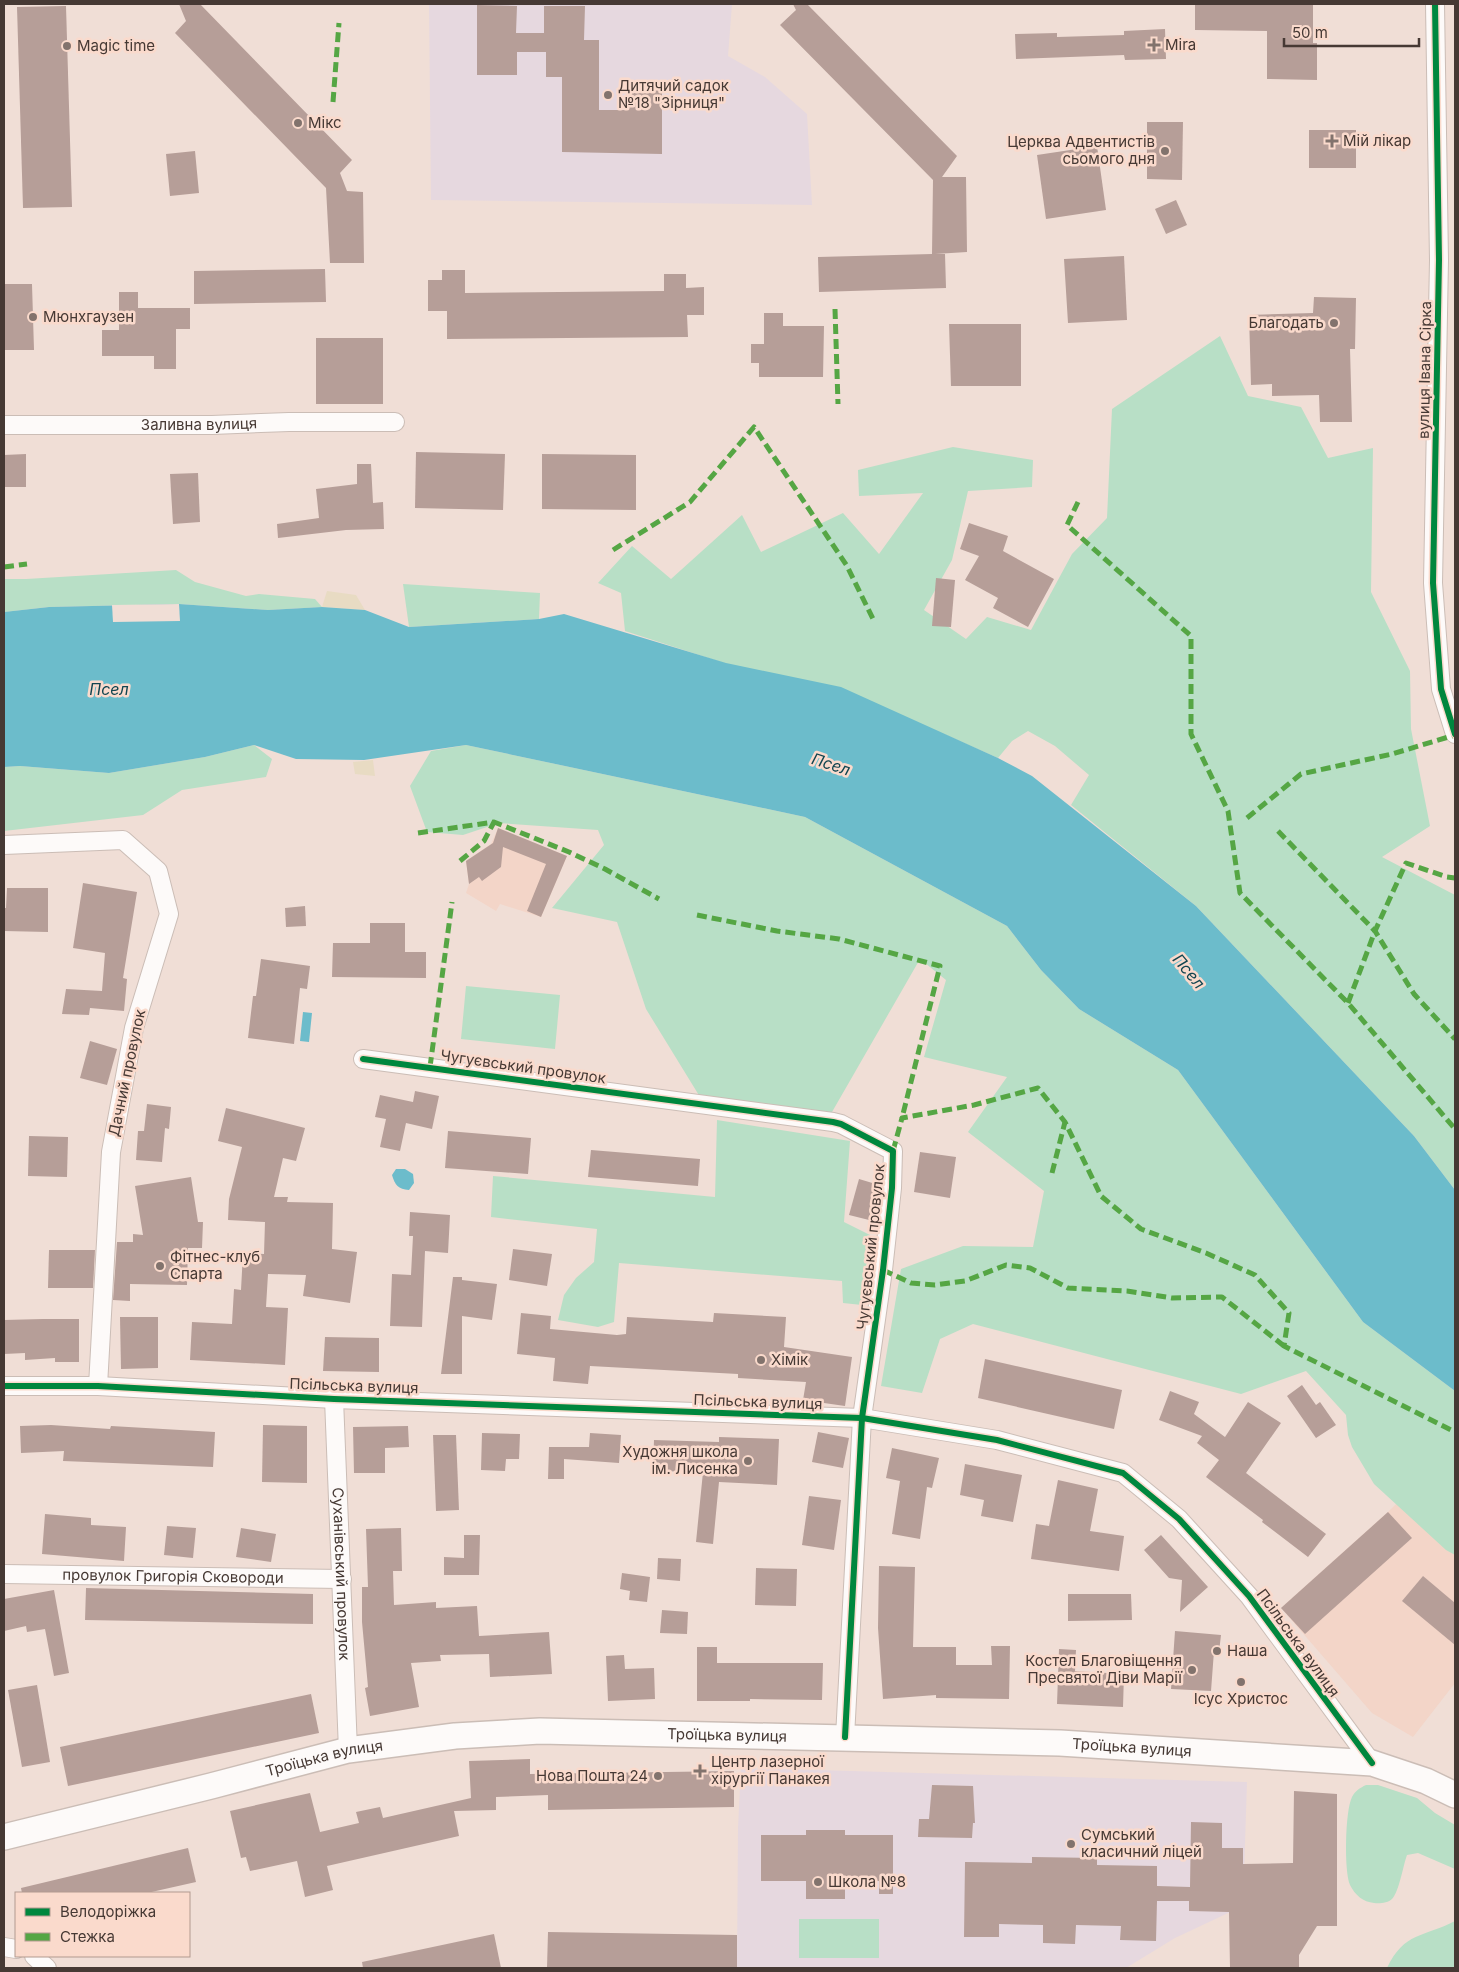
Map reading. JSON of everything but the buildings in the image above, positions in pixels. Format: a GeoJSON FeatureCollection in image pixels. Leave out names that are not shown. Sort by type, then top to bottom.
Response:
{"type":"FeatureCollection","features":[{"type":"Feature","properties":{"kind":"main road","name":"Троїцька вулиця"},"geometry":{"type":"LineString","coordinates":[[4,1837],[348,1750],[455,1736],[540,1731],[1060,1743],[1372,1763],[1426,1780],[1455,1795]]}},
{"type":"Feature","properties":{"kind":"street","name":"вулиця Івана Сірка"},"geometry":{"type":"LineString","coordinates":[[1435,4],[1439,260],[1434,584],[1442,689],[1455,734]]}},
{"type":"Feature","properties":{"kind":"street","name":"Заливна вулиця"},"geometry":{"type":"LineString","coordinates":[[4,425],[212,425],[289,422],[395,422]]}},
{"type":"Feature","properties":{"kind":"street","name":"Дачний провулок"},"geometry":{"type":"LineString","coordinates":[[4,845],[122,840],[158,871],[169,914],[134,1028],[111,1152],[98,1386]]}},
{"type":"Feature","properties":{"kind":"street","name":"Чугуєвський провулок"},"geometry":{"type":"LineString","coordinates":[[363,1059],[833,1122],[841,1124],[893,1151],[892,1188],[885,1252],[862,1418],[845,1737]]}},
{"type":"Feature","properties":{"kind":"street","name":"Псільська вулиця"},"geometry":{"type":"LineString","coordinates":[[4,1386],[98,1386],[334,1398],[862,1418],[997,1440],[1123,1473],[1179,1519],[1249,1596],[1372,1763]]}},
{"type":"Feature","properties":{"kind":"street","name":"Суханівський провулок"},"geometry":{"type":"LineString","coordinates":[[334,1398],[348,1750]]}},
{"type":"Feature","properties":{"kind":"street","name":"провулок Григорія Сковороди"},"geometry":{"type":"LineString","coordinates":[[4,1574],[342,1579]]}},
{"type":"Feature","properties":{"kind":"street"},"geometry":{"type":"LineString","coordinates":[[35,1957],[47,1968]]}},
{"type":"Feature","properties":{"kind":"shaded area","name":"Дитячий садок №18 \"Зірниця\""},"geometry":{"type":"Polygon","coordinates":[[[429,4],[732,4],[728,56],[765,77],[807,114],[812,205],[431,200],[429,4]]]}},
{"type":"Feature","properties":{"kind":"shaded area"},"geometry":{"type":"Polygon","coordinates":[[[498,828],[567,856],[541,917],[500,904],[496,911],[466,893],[469,884],[466,861],[491,844],[498,828]]]}},
{"type":"Feature","properties":{"kind":"shaded area"},"geometry":{"type":"Polygon","coordinates":[[[1455,1446],[1455,1683],[1413,1737],[1372,1713],[1281,1608],[1388,1512],[1455,1446]]]}},
{"type":"Feature","properties":{"kind":"shaded area","name":"Сумський класичний ліцей"},"geometry":{"type":"Polygon","coordinates":[[[741,1768],[1247,1782],[1243,1906],[1175,1938],[1126,1968],[737,1968],[738,1828],[741,1768]]]}},
{"type":"Feature","properties":{"kind":"green space"},"geometry":{"type":"Polygon","coordinates":[[[1220,336],[1248,396],[1301,407],[1328,458],[1373,448],[1371,592],[1410,671],[1411,729],[1430,826],[1382,857],[1455,895],[1455,1190],[1414,1136],[1196,906],[1071,805],[1089,775],[1055,746],[1028,731],[1012,741],[998,758],[946,735],[625,631],[621,593],[598,583],[632,546],[671,579],[742,515],[761,552],[843,513],[879,554],[923,493],[859,496],[858,470],[953,447],[1033,460],[1032,487],[968,491],[952,560],[924,610],[966,639],[987,617],[1031,630],[1072,554],[1107,518],[1112,409],[1220,336]]]}},
{"type":"Feature","properties":{"kind":"green space"},"geometry":{"type":"Polygon","coordinates":[[[176,570],[195,582],[246,596],[259,594],[315,599],[322,607],[268,610],[179,604],[49,607],[4,612],[4,579],[176,570]]]}},
{"type":"Feature","properties":{"kind":"green space"},"geometry":{"type":"Polygon","coordinates":[[[403,584],[540,593],[539,619],[409,627],[403,584]]]}},
{"type":"Feature","properties":{"kind":"green space"},"geometry":{"type":"Polygon","coordinates":[[[254,745],[272,759],[266,777],[182,790],[143,815],[4,831],[4,767],[20,766],[109,773],[205,757],[254,745]]]}},
{"type":"Feature","properties":{"kind":"green space"},"geometry":{"type":"Polygon","coordinates":[[[466,745],[805,817],[1007,926],[1041,970],[1079,1009],[1178,1070],[1363,1322],[1455,1391],[1455,1555],[1446,1550],[1374,1484],[1352,1447],[1348,1435],[1346,1415],[1306,1371],[1241,1394],[973,1324],[940,1339],[922,1393],[881,1386],[901,1269],[963,1246],[1033,1247],[1044,1191],[968,1132],[1007,1077],[924,1057],[946,980],[920,959],[828,1119],[700,1097],[646,1009],[617,922],[552,908],[604,845],[598,830],[499,823],[463,835],[427,832],[410,786],[431,751],[466,745]]]}},
{"type":"Feature","properties":{"kind":"green space"},"geometry":{"type":"Polygon","coordinates":[[[466,986],[560,995],[555,1049],[461,1039],[466,986]]]}},
{"type":"Feature","properties":{"kind":"green space"},"geometry":{"type":"Polygon","coordinates":[[[717,1120],[850,1141],[844,1222],[870,1235],[862,1305],[843,1303],[842,1281],[619,1263],[614,1322],[598,1327],[558,1320],[564,1295],[576,1278],[594,1262],[597,1229],[491,1217],[493,1176],[715,1197],[717,1120]]]}},
{"type":"Feature","properties":{"kind":"green space"},"geometry":{"type":"Polygon","coordinates":[[[1366,1785],[1378,1785],[1417,1798],[1435,1813],[1455,1825],[1455,1869],[1418,1853],[1407,1855],[1399,1885],[1392,1899],[1376,1903],[1363,1900],[1357,1895],[1350,1885],[1348,1878],[1346,1855],[1347,1827],[1352,1797],[1366,1785]]]}},
{"type":"Feature","properties":{"kind":"green space"},"geometry":{"type":"Polygon","coordinates":[[[799,1919],[879,1919],[879,1958],[799,1958],[799,1919]]]}},
{"type":"Feature","properties":{"kind":"green space"},"geometry":{"type":"Polygon","coordinates":[[[1455,1921],[1455,1968],[1387,1968],[1400,1948],[1408,1942],[1455,1921]]]}},
{"type":"Feature","properties":{"kind":"sand"},"geometry":{"type":"Polygon","coordinates":[[[327,591],[356,595],[365,610],[322,607],[327,591]]]}},
{"type":"Feature","properties":{"kind":"sand"},"geometry":{"type":"Polygon","coordinates":[[[373,760],[375,776],[355,774],[353,762],[373,760]]]}},
{"type":"Feature","properties":{"kind":"water","name":"Псел"},"geometry":{"type":"Polygon","coordinates":[[[179,604],[268,610],[322,607],[365,610],[409,627],[539,619],[564,614],[726,663],[841,687],[998,758],[1032,776],[1196,906],[1414,1136],[1455,1190],[1455,1391],[1363,1322],[1178,1070],[1079,1009],[1041,970],[1007,926],[805,817],[466,745],[364,760],[296,759],[254,745],[205,757],[109,773],[20,766],[4,767],[4,612],[49,607],[179,604]]]}},
{"type":"Feature","properties":{"kind":"water"},"geometry":{"type":"Polygon","coordinates":[[[303,1012],[312,1013],[309,1042],[300,1041],[303,1012]]]}},
{"type":"Feature","properties":{"kind":"water"},"geometry":{"type":"Polygon","coordinates":[[[396,1169],[405,1169],[413,1174],[414,1183],[409,1190],[402,1189],[396,1184],[392,1175],[396,1169]]]}},
{"type":"Feature","properties":{"kind":"pier"},"geometry":{"type":"Polygon","coordinates":[[[179,604],[180,621],[113,622],[112,605],[179,604]]]}},
{"type":"Feature","properties":{"kind":"marked path"},"geometry":{"type":"LineString","coordinates":[[333,102],[339,23]]}},
{"type":"Feature","properties":{"kind":"marked path"},"geometry":{"type":"LineString","coordinates":[[835,309],[838,404]]}},
{"type":"Feature","properties":{"kind":"marked path"},"geometry":{"type":"LineString","coordinates":[[613,550],[690,502],[754,427],[847,566],[874,621]]}},
{"type":"Feature","properties":{"kind":"marked path"},"geometry":{"type":"LineString","coordinates":[[1078,502],[1067,525],[1191,636],[1191,734],[1228,811],[1240,893],[1348,1003],[1455,1129]]}},
{"type":"Feature","properties":{"kind":"marked path"},"geometry":{"type":"LineString","coordinates":[[4,567],[27,564]]}},
{"type":"Feature","properties":{"kind":"marked path"},"geometry":{"type":"LineString","coordinates":[[1247,818],[1301,774],[1392,754],[1455,735]]}},
{"type":"Feature","properties":{"kind":"marked path"},"geometry":{"type":"LineString","coordinates":[[418,833],[494,822],[569,852],[605,869],[659,899]]}},
{"type":"Feature","properties":{"kind":"marked path"},"geometry":{"type":"LineString","coordinates":[[460,861],[484,841],[494,822]]}},
{"type":"Feature","properties":{"kind":"marked path"},"geometry":{"type":"LineString","coordinates":[[1278,831],[1375,931],[1414,994],[1455,1039]]}},
{"type":"Feature","properties":{"kind":"marked path"},"geometry":{"type":"LineString","coordinates":[[1348,1003],[1375,931],[1406,863],[1455,878]]}},
{"type":"Feature","properties":{"kind":"marked path"},"geometry":{"type":"LineString","coordinates":[[430,1067],[452,902]]}},
{"type":"Feature","properties":{"kind":"marked path"},"geometry":{"type":"LineString","coordinates":[[697,915],[777,931],[839,939],[940,966],[902,1118]]}},
{"type":"Feature","properties":{"kind":"marked path"},"geometry":{"type":"LineString","coordinates":[[893,1151],[902,1118],[974,1105],[1038,1088],[1065,1122],[1101,1196],[1141,1229],[1206,1253],[1255,1275],[1289,1313],[1284,1346],[1455,1432]]}},
{"type":"Feature","properties":{"kind":"marked path"},"geometry":{"type":"LineString","coordinates":[[1052,1173],[1065,1122]]}},
{"type":"Feature","properties":{"kind":"marked path"},"geometry":{"type":"LineString","coordinates":[[883,1270],[911,1283],[935,1285],[965,1281],[1006,1265],[1030,1268],[1068,1288],[1127,1291],[1172,1298],[1222,1297],[1284,1346]]}},
{"type":"Feature","properties":{"kind":"cycle path"},"geometry":{"type":"LineString","coordinates":[[1435,4],[1439,260],[1433,583],[1441,689],[1455,734]]}},
{"type":"Feature","properties":{"kind":"cycle path"},"geometry":{"type":"LineString","coordinates":[[363,1059],[833,1122],[841,1124],[893,1151],[892,1188],[883,1270],[862,1418],[845,1737]]}},
{"type":"Feature","properties":{"kind":"cycle path"},"geometry":{"type":"LineString","coordinates":[[4,1386],[98,1386],[334,1399],[862,1418],[997,1440],[1123,1473],[1179,1519],[1249,1596],[1372,1763]]}},
{"type":"Feature","properties":{"kind":"place","name":"Mira"},"geometry":{"type":"Point","coordinates":[1154,45]}},
{"type":"Feature","properties":{"kind":"place","name":"Magic time"},"geometry":{"type":"Point","coordinates":[67,46]}},
{"type":"Feature","properties":{"kind":"place","name":"Дитячий садок №18 \"Зірниця\""},"geometry":{"type":"Point","coordinates":[608,95]}},
{"type":"Feature","properties":{"kind":"place","name":"Мікс"},"geometry":{"type":"Point","coordinates":[298,123]}},
{"type":"Feature","properties":{"kind":"place","name":"Мій лікар"},"geometry":{"type":"Point","coordinates":[1332,141]}},
{"type":"Feature","properties":{"kind":"place","name":"Церква Адвентистів сьомого дня"},"geometry":{"type":"Point","coordinates":[1165,151]}},
{"type":"Feature","properties":{"kind":"place","name":"Мюнхгаузен"},"geometry":{"type":"Point","coordinates":[33,317]}},
{"type":"Feature","properties":{"kind":"place","name":"Благодать"},"geometry":{"type":"Point","coordinates":[1334,323]}},
{"type":"Feature","properties":{"kind":"place","name":"Фітнес-клуб Спарта"},"geometry":{"type":"Point","coordinates":[160,1266]}},
{"type":"Feature","properties":{"kind":"place","name":"Хімік"},"geometry":{"type":"Point","coordinates":[761,1360]}},
{"type":"Feature","properties":{"kind":"place","name":"Художня школа ім. Лисенка"},"geometry":{"type":"Point","coordinates":[748,1461]}},
{"type":"Feature","properties":{"kind":"place","name":"Наша"},"geometry":{"type":"Point","coordinates":[1217,1651]}},
{"type":"Feature","properties":{"kind":"place","name":"Костел Благовіщення Пресвятої Діви Марії"},"geometry":{"type":"Point","coordinates":[1192,1670]}},
{"type":"Feature","properties":{"kind":"place","name":"Ісус Христос"},"geometry":{"type":"Point","coordinates":[1241,1682]}},
{"type":"Feature","properties":{"kind":"place","name":"Центр лазерної хірургії Панакея"},"geometry":{"type":"Point","coordinates":[700,1771]}},
{"type":"Feature","properties":{"kind":"place","name":"Нова Пошта 24"},"geometry":{"type":"Point","coordinates":[658,1776]}},
{"type":"Feature","properties":{"kind":"place","name":"Сумський класичний ліцей"},"geometry":{"type":"Point","coordinates":[1071,1844]}},
{"type":"Feature","properties":{"kind":"place","name":"Школа №8"},"geometry":{"type":"Point","coordinates":[818,1882]}}]}
